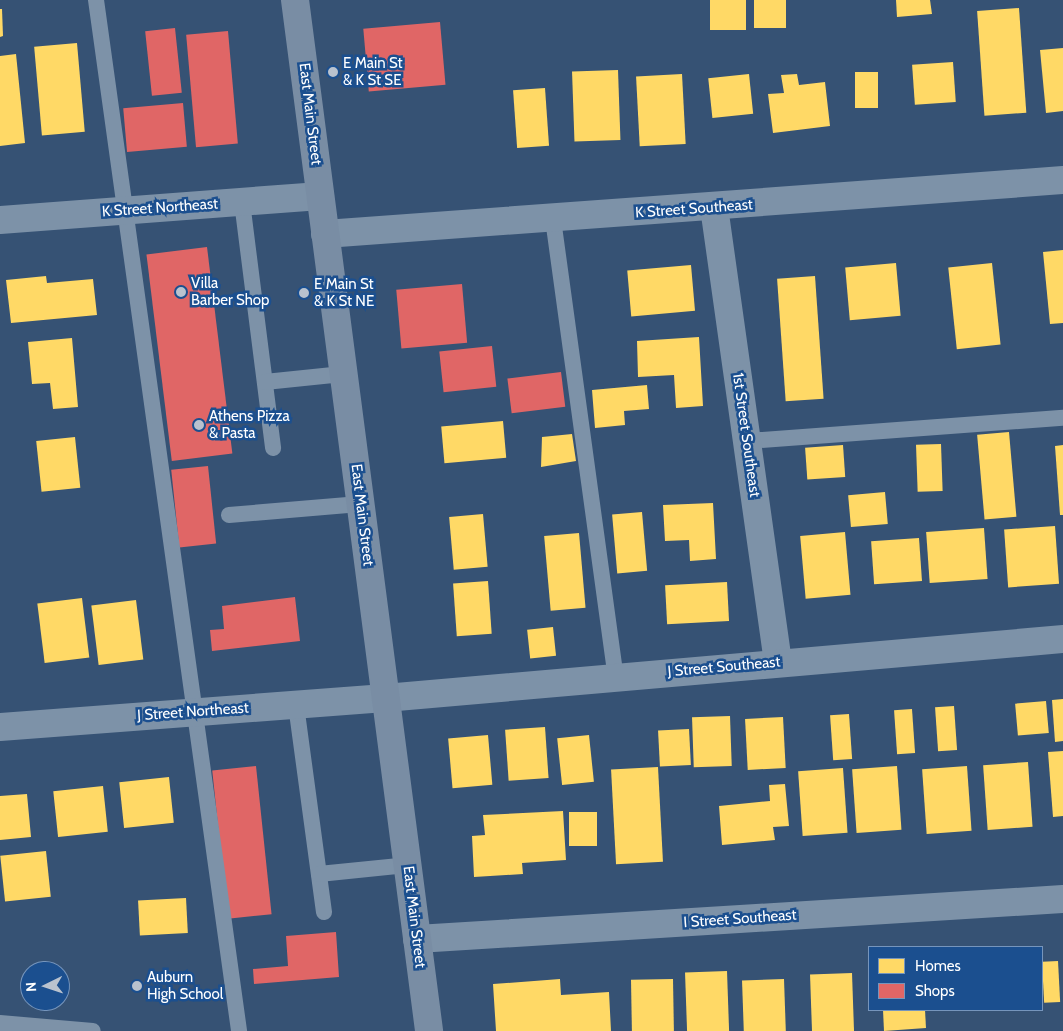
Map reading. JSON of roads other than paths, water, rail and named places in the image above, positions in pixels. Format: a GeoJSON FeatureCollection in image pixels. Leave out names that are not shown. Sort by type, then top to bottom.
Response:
{"type":"FeatureCollection","features":[{"type":"Feature","properties":{"kind":"main road","name":"East Main Street"},"geometry":{"type":"LineString","coordinates":[[295,0],[429,1031]]}},
{"type":"Feature","properties":{"kind":"street","name":"K Street Southeast"},"geometry":{"type":"LineString","coordinates":[[325,234],[553,219],[1063,180]]}},
{"type":"Feature","properties":{"kind":"street","name":"K Street Northeast"},"geometry":{"type":"LineString","coordinates":[[0,220],[320,196]]}},
{"type":"Feature","properties":{"kind":"street","name":"1st Street Southeast"},"geometry":{"type":"LineString","coordinates":[[714,207],[778,663]]}},
{"type":"Feature","properties":{"kind":"street","name":"J Street Southeast"},"geometry":{"type":"LineString","coordinates":[[386,698],[1063,640]]}},
{"type":"Feature","properties":{"kind":"street","name":"J Street Northeast"},"geometry":{"type":"LineString","coordinates":[[0,726],[386,698]]}},
{"type":"Feature","properties":{"kind":"street","name":"I Street Southeast"},"geometry":{"type":"LineString","coordinates":[[417,939],[1063,899]]}},
{"type":"Feature","properties":{"kind":"lane"},"geometry":{"type":"LineString","coordinates":[[96,0],[126,211],[192,712],[239,1031]]}},
{"type":"Feature","properties":{"kind":"lane"},"geometry":{"type":"LineString","coordinates":[[242,202],[273,448]]}},
{"type":"Feature","properties":{"kind":"lane"},"geometry":{"type":"LineString","coordinates":[[553,219],[616,677]]}},
{"type":"Feature","properties":{"kind":"lane"},"geometry":{"type":"LineString","coordinates":[[265,382],[343,374]]}},
{"type":"Feature","properties":{"kind":"lane"},"geometry":{"type":"LineString","coordinates":[[747,440],[1063,418]]}},
{"type":"Feature","properties":{"kind":"lane"},"geometry":{"type":"LineString","coordinates":[[229,515],[360,504]]}},
{"type":"Feature","properties":{"kind":"lane"},"geometry":{"type":"LineString","coordinates":[[296,704],[324,912]]}},
{"type":"Feature","properties":{"kind":"lane"},"geometry":{"type":"LineString","coordinates":[[319,874],[407,865]]}},
{"type":"Feature","properties":{"kind":"lane"},"geometry":{"type":"LineString","coordinates":[[0,1023],[93,1031]]}},
{"type":"Feature","properties":{"kind":"place","name":"E Main St & K St SE"},"geometry":{"type":"Point","coordinates":[333,72]}},
{"type":"Feature","properties":{"kind":"place","name":"Villa Barber Shop"},"geometry":{"type":"Point","coordinates":[181,292]}},
{"type":"Feature","properties":{"kind":"place","name":"E Main St & K St NE"},"geometry":{"type":"Point","coordinates":[304,293]}},
{"type":"Feature","properties":{"kind":"place","name":"Athens Pizza & Pasta"},"geometry":{"type":"Point","coordinates":[199,425]}},
{"type":"Feature","properties":{"kind":"place","name":"Auburn High School"},"geometry":{"type":"Point","coordinates":[137,986]}}]}
